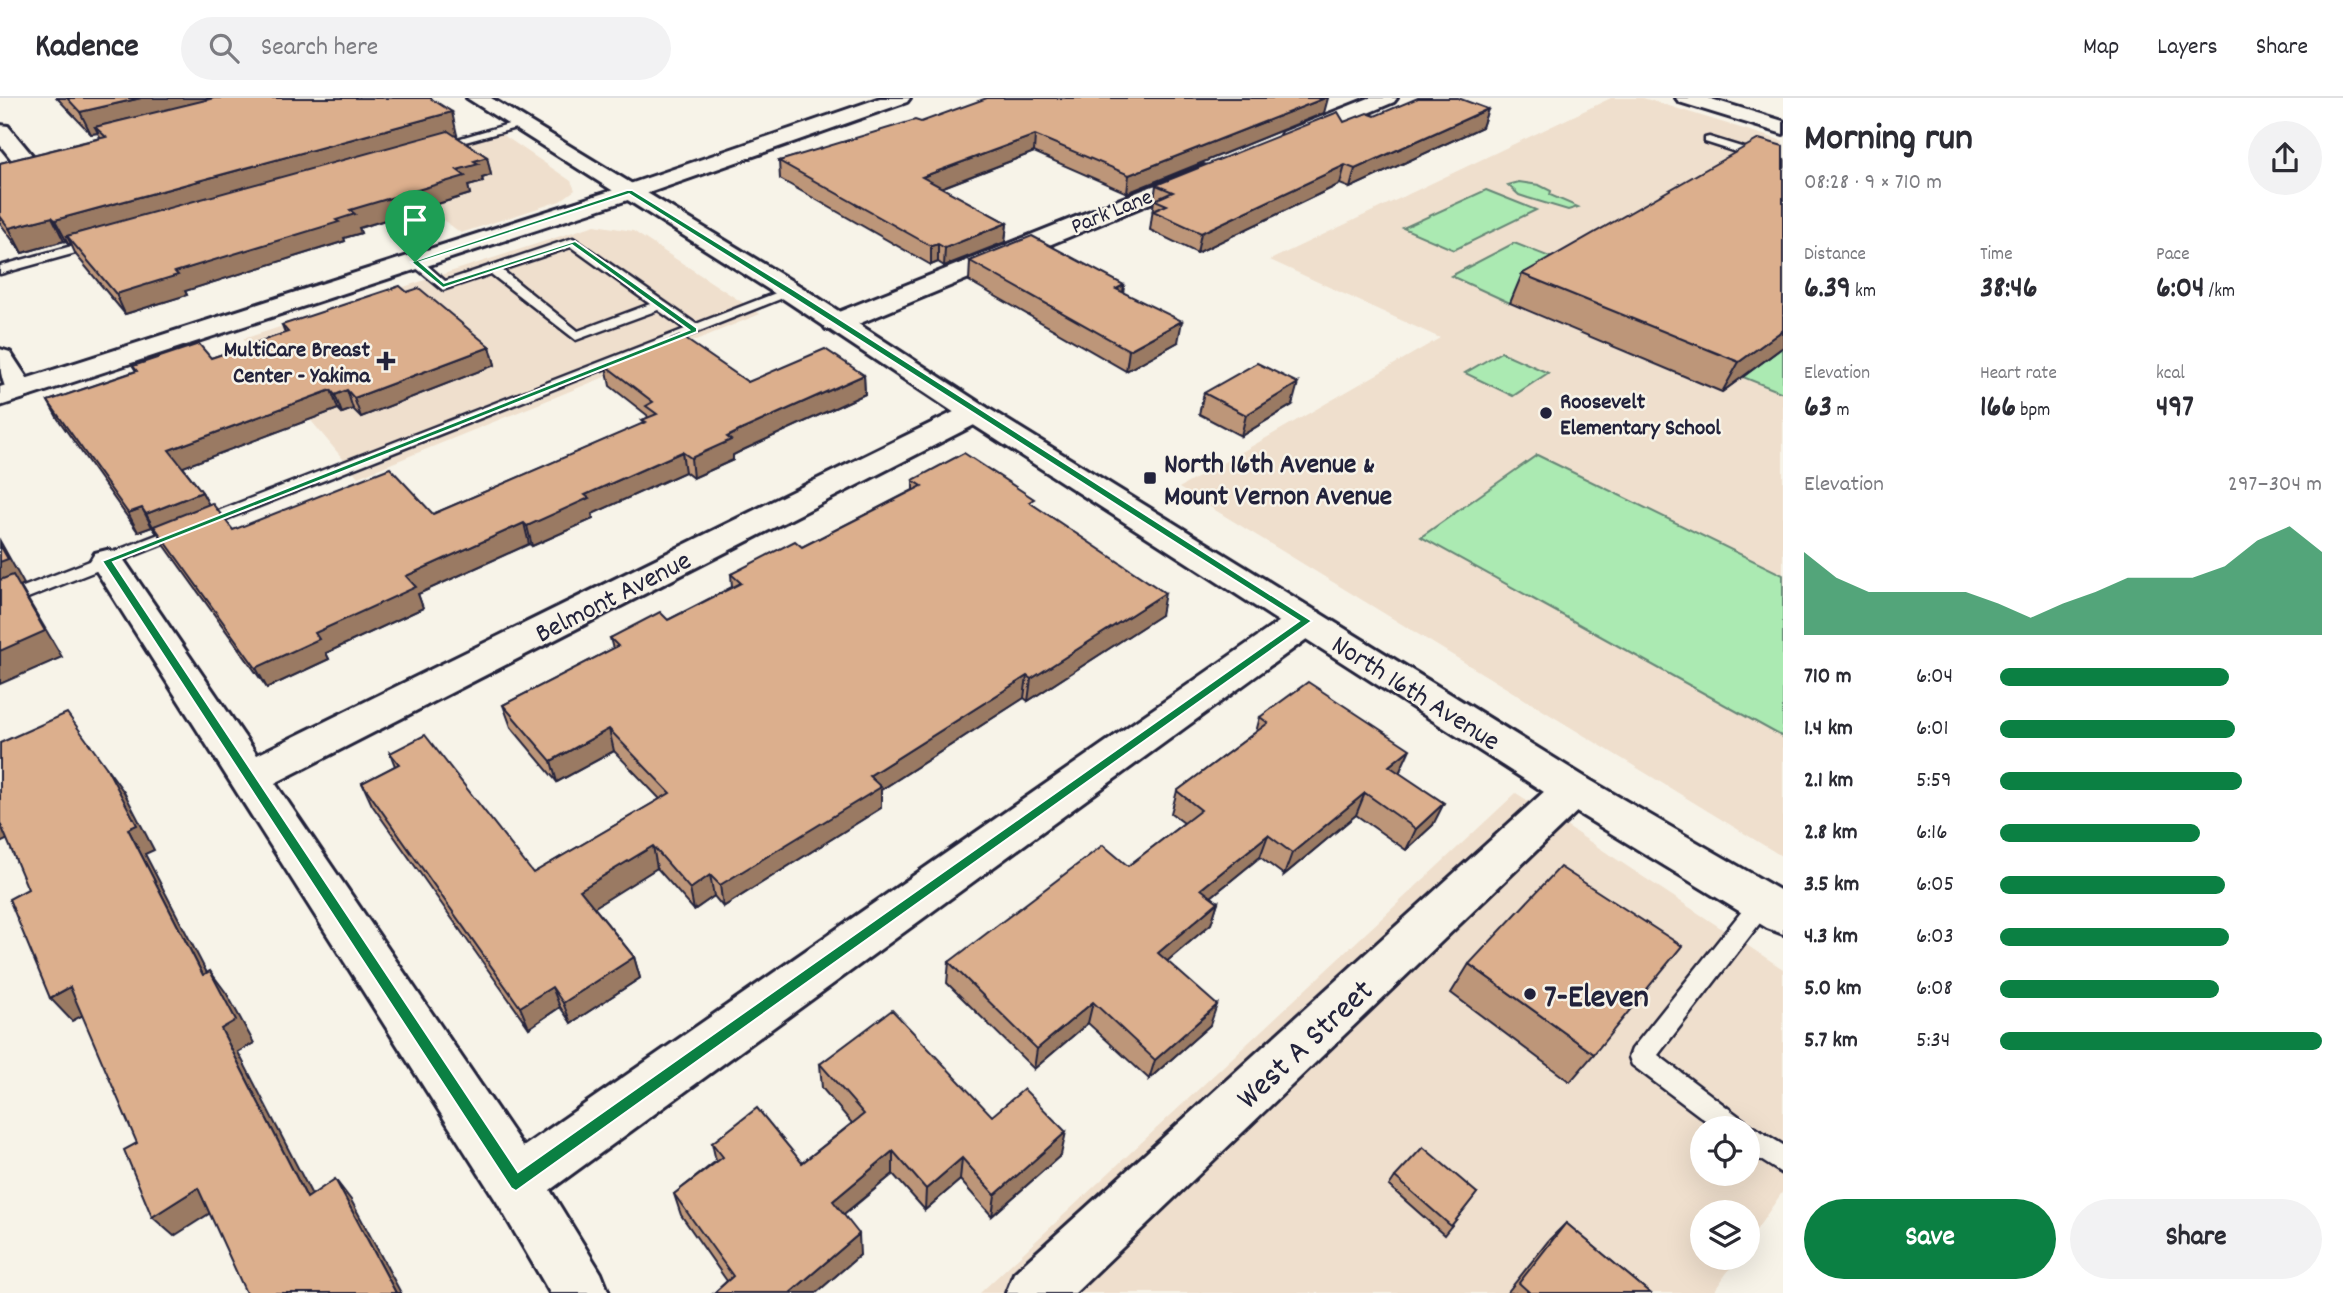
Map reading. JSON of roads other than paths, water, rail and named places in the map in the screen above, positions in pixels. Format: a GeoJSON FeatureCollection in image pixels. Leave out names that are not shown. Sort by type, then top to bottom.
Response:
{"type":"FeatureCollection","features":[{"type":"Feature","properties":{"kind":"street","name":"North 16th Avenue"},"geometry":{"type":"LineString","coordinates":[[477,98],[791,292],[975,413],[1573,790],[1772,909]]}},
{"type":"Feature","properties":{"kind":"street"},"geometry":{"type":"LineString","coordinates":[[0,358],[10,394],[629,192],[900,98]]}},
{"type":"Feature","properties":{"kind":"street"},"geometry":{"type":"LineString","coordinates":[[1268,146],[1387,98]]}},
{"type":"Feature","properties":{"kind":"street"},"geometry":{"type":"LineString","coordinates":[[1686,98],[1783,128]]}},
{"type":"Feature","properties":{"kind":"street"},"geometry":{"type":"LineString","coordinates":[[0,131],[24,160]]}},
{"type":"Feature","properties":{"kind":"street"},"geometry":{"type":"LineString","coordinates":[[0,166],[51,153]]}},
{"type":"Feature","properties":{"kind":"street","name":"Park Lane"},"geometry":{"type":"LineString","coordinates":[[836,323],[1230,162]]}},
{"type":"Feature","properties":{"kind":"street","name":"Belmont Avenue"},"geometry":{"type":"LineString","coordinates":[[248,778],[975,413]]}},
{"type":"Feature","properties":{"kind":"street"},"geometry":{"type":"LineString","coordinates":[[107,561],[516,1183],[581,1293]]}},
{"type":"Feature","properties":{"kind":"street"},"geometry":{"type":"LineString","coordinates":[[516,1183],[1306,621]]}},
{"type":"Feature","properties":{"kind":"street","name":"West A Street"},"geometry":{"type":"LineString","coordinates":[[1034,1293],[1573,790]]}},
{"type":"Feature","properties":{"kind":"lane"},"geometry":{"type":"LineString","coordinates":[[426,150],[519,124]]}},
{"type":"Feature","properties":{"kind":"lane"},"geometry":{"type":"LineString","coordinates":[[1709,140],[1783,164]]}},
{"type":"Feature","properties":{"kind":"lane"},"geometry":{"type":"LineString","coordinates":[[0,270],[106,240]]}},
{"type":"Feature","properties":{"kind":"lane"},"geometry":{"type":"LineString","coordinates":[[415,262],[443,286],[573,242],[695,330]]}},
{"type":"Feature","properties":{"kind":"lane"},"geometry":{"type":"LineString","coordinates":[[493,269],[576,336],[659,305]]}},
{"type":"Feature","properties":{"kind":"lane"},"geometry":{"type":"LineString","coordinates":[[0,603],[791,292]]}},
{"type":"Feature","properties":{"kind":"lane"},"geometry":{"type":"LineString","coordinates":[[1720,1116],[1641,1057],[1772,909]]}},
{"type":"Feature","properties":{"kind":"lane"},"geometry":{"type":"LineString","coordinates":[[1760,1145],[1783,1161]]}},
{"type":"Feature","properties":{"kind":"place","name":"MultiCare Breast Center - Yakima"},"geometry":{"type":"Point","coordinates":[386,361]}},
{"type":"Feature","properties":{"kind":"place","name":"Roosevelt Elementary School"},"geometry":{"type":"Point","coordinates":[1546,413]}},
{"type":"Feature","properties":{"kind":"place","name":"North 16th Avenue & Mount Vernon Avenue"},"geometry":{"type":"Point","coordinates":[1150,478]}},
{"type":"Feature","properties":{"kind":"place","name":"7-Eleven"},"geometry":{"type":"Point","coordinates":[1530,994]}}]}
